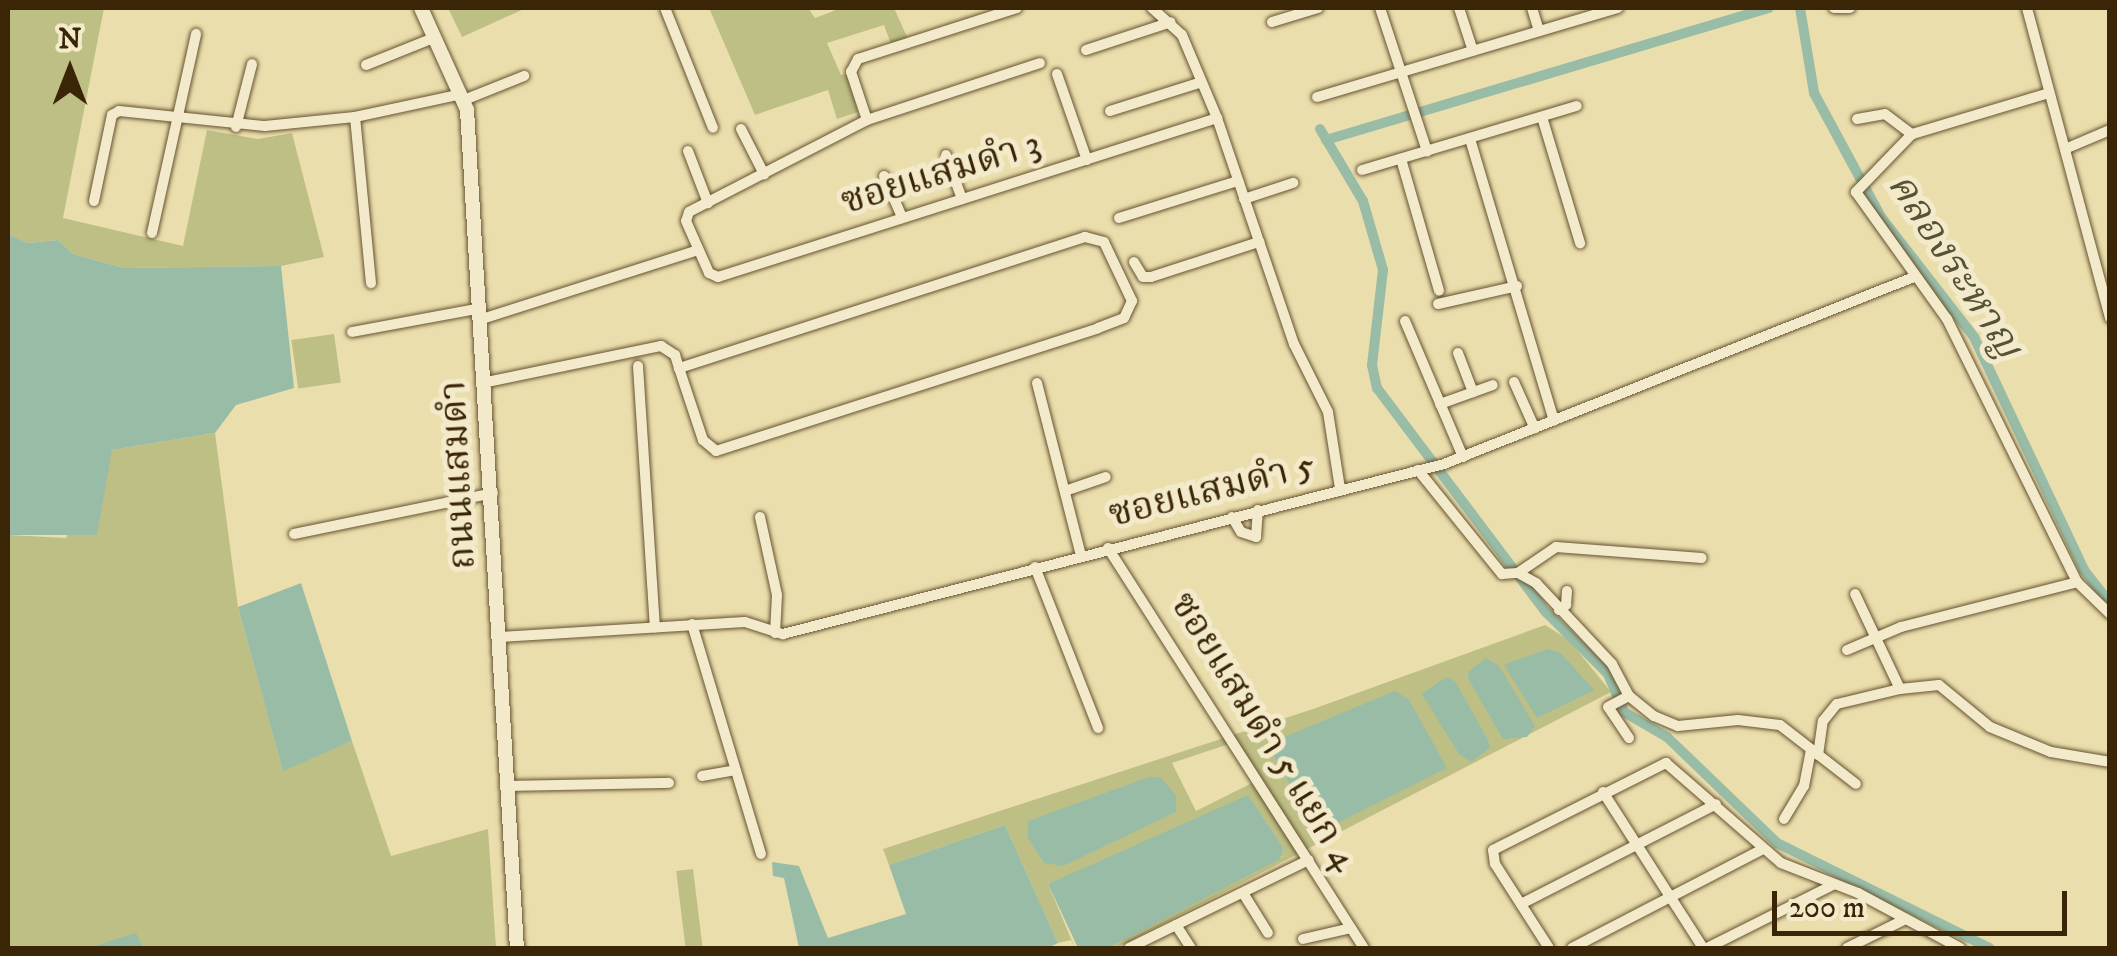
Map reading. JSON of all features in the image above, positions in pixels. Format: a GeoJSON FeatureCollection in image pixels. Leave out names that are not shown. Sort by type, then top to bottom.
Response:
{"type":"FeatureCollection","features":[{"type":"Feature","properties":{"kind":"street","name":"ถนนแสมดำ"},"geometry":{"type":"LineString","coordinates":[[422,8],[463,97],[487,382],[517,948]]}},
{"type":"Feature","properties":{"kind":"street"},"geometry":{"type":"LineString","coordinates":[[665,8],[712,128]]}},
{"type":"Feature","properties":{"kind":"street"},"geometry":{"type":"LineString","coordinates":[[867,120],[851,72],[858,60],[1017,8]]}},
{"type":"Feature","properties":{"kind":"street"},"geometry":{"type":"LineString","coordinates":[[1152,8],[1171,22],[1217,118],[1294,344],[1328,412],[1340,489]]}},
{"type":"Feature","properties":{"kind":"street"},"geometry":{"type":"LineString","coordinates":[[1272,22],[1318,8]]}},
{"type":"Feature","properties":{"kind":"street"},"geometry":{"type":"LineString","coordinates":[[1380,8],[1427,151]]}},
{"type":"Feature","properties":{"kind":"street"},"geometry":{"type":"LineString","coordinates":[[1460,8],[1473,51]]}},
{"type":"Feature","properties":{"kind":"street"},"geometry":{"type":"LineString","coordinates":[[1532,8],[1539,31]]}},
{"type":"Feature","properties":{"kind":"street"},"geometry":{"type":"LineString","coordinates":[[1318,97],[1611,8]]}},
{"type":"Feature","properties":{"kind":"street"},"geometry":{"type":"LineString","coordinates":[[1834,8],[1850,8]]}},
{"type":"Feature","properties":{"kind":"street"},"geometry":{"type":"LineString","coordinates":[[2026,8],[2110,318]]}},
{"type":"Feature","properties":{"kind":"street"},"geometry":{"type":"LineString","coordinates":[[1086,50],[1171,22]]}},
{"type":"Feature","properties":{"kind":"street"},"geometry":{"type":"LineString","coordinates":[[152,233],[196,34]]}},
{"type":"Feature","properties":{"kind":"street"},"geometry":{"type":"LineString","coordinates":[[366,65],[436,38]]}},
{"type":"Feature","properties":{"kind":"street","name":"ซอยแสมดำ 3"},"geometry":{"type":"LineString","coordinates":[[708,203],[867,120],[1040,63]]}},
{"type":"Feature","properties":{"kind":"street"},"geometry":{"type":"LineString","coordinates":[[236,128],[252,64]]}},
{"type":"Feature","properties":{"kind":"street"},"geometry":{"type":"LineString","coordinates":[[1058,74],[1087,160]]}},
{"type":"Feature","properties":{"kind":"street"},"geometry":{"type":"LineString","coordinates":[[94,201],[114,112],[236,128],[355,117],[463,97],[524,76]]}},
{"type":"Feature","properties":{"kind":"street"},"geometry":{"type":"LineString","coordinates":[[1110,111],[1202,82]]}},
{"type":"Feature","properties":{"kind":"street"},"geometry":{"type":"LineString","coordinates":[[2049,93],[1912,134],[1864,185],[1868,215],[1964,347],[2077,582],[2110,614]]}},
{"type":"Feature","properties":{"kind":"street"},"geometry":{"type":"LineString","coordinates":[[1362,170],[1577,106]]}},
{"type":"Feature","properties":{"kind":"street"},"geometry":{"type":"LineString","coordinates":[[1857,119],[1886,114],[1912,134]]}},
{"type":"Feature","properties":{"kind":"street"},"geometry":{"type":"LineString","coordinates":[[355,117],[371,283]]}},
{"type":"Feature","properties":{"kind":"street"},"geometry":{"type":"LineString","coordinates":[[1542,117],[1580,244]]}},
{"type":"Feature","properties":{"kind":"street","name":"ซอยแสมดำ 3"},"geometry":{"type":"LineString","coordinates":[[698,250],[718,277],[1217,118]]}},
{"type":"Feature","properties":{"kind":"street"},"geometry":{"type":"LineString","coordinates":[[741,129],[764,174]]}},
{"type":"Feature","properties":{"kind":"street"},"geometry":{"type":"LineString","coordinates":[[2066,149],[2110,130]]}},
{"type":"Feature","properties":{"kind":"street"},"geometry":{"type":"LineString","coordinates":[[1470,139],[1517,286],[1554,421]]}},
{"type":"Feature","properties":{"kind":"street"},"geometry":{"type":"LineString","coordinates":[[352,332],[481,314],[698,250],[686,216],[708,203],[688,152]]}},
{"type":"Feature","properties":{"kind":"street"},"geometry":{"type":"LineString","coordinates":[[946,155],[962,199]]}},
{"type":"Feature","properties":{"kind":"street"},"geometry":{"type":"LineString","coordinates":[[1400,159],[1439,291]]}},
{"type":"Feature","properties":{"kind":"street"},"geometry":{"type":"LineString","coordinates":[[884,176],[902,217]]}},
{"type":"Feature","properties":{"kind":"street"},"geometry":{"type":"LineString","coordinates":[[1119,218],[1238,180]]}},
{"type":"Feature","properties":{"kind":"street"},"geometry":{"type":"LineString","coordinates":[[1244,199],[1293,183]]}},
{"type":"Feature","properties":{"kind":"street"},"geometry":{"type":"LineString","coordinates":[[487,382],[645,346],[675,355],[679,368],[704,440],[716,450],[1098,328],[1124,318],[1132,301],[1104,242],[1084,237],[679,368]]}},
{"type":"Feature","properties":{"kind":"street"},"geometry":{"type":"LineString","coordinates":[[1134,262],[1143,277],[1152,277],[1258,242]]}},
{"type":"Feature","properties":{"kind":"street","name":"ซอยแสมดำ 5"},"geometry":{"type":"LineString","coordinates":[[500,638],[744,622],[774,633],[1444,464],[1914,277]]}},
{"type":"Feature","properties":{"kind":"street"},"geometry":{"type":"LineString","coordinates":[[1438,304],[1517,286]]}},
{"type":"Feature","properties":{"kind":"street"},"geometry":{"type":"LineString","coordinates":[[1405,322],[1463,456]]}},
{"type":"Feature","properties":{"kind":"street"},"geometry":{"type":"LineString","coordinates":[[1458,354],[1472,392]]}},
{"type":"Feature","properties":{"kind":"street"},"geometry":{"type":"LineString","coordinates":[[638,366],[655,626]]}},
{"type":"Feature","properties":{"kind":"street"},"geometry":{"type":"LineString","coordinates":[[1514,382],[1535,429]]}},
{"type":"Feature","properties":{"kind":"street"},"geometry":{"type":"LineString","coordinates":[[1036,383],[1081,555]]}},
{"type":"Feature","properties":{"kind":"street"},"geometry":{"type":"LineString","coordinates":[[1440,404],[1493,385]]}},
{"type":"Feature","properties":{"kind":"street"},"geometry":{"type":"LineString","coordinates":[[1419,470],[1502,574],[1518,573],[1556,547],[1702,558]]}},
{"type":"Feature","properties":{"kind":"street"},"geometry":{"type":"LineString","coordinates":[[1064,491],[1106,477]]}},
{"type":"Feature","properties":{"kind":"street"},"geometry":{"type":"LineString","coordinates":[[294,534],[493,493]]}},
{"type":"Feature","properties":{"kind":"street"},"geometry":{"type":"LineString","coordinates":[[1232,517],[1245,535],[1256,537],[1258,510]]}},
{"type":"Feature","properties":{"kind":"street"},"geometry":{"type":"LineString","coordinates":[[760,517],[778,595],[774,633]]}},
{"type":"Feature","properties":{"kind":"street","name":"ซอยแสมดำ 5 แยก 4"},"geometry":{"type":"LineString","coordinates":[[1108,548],[1364,948]]}},
{"type":"Feature","properties":{"kind":"street"},"geometry":{"type":"LineString","coordinates":[[1035,567],[1098,728]]}},
{"type":"Feature","properties":{"kind":"street"},"geometry":{"type":"LineString","coordinates":[[1518,573],[1612,664],[1629,696],[1678,726],[1762,722],[1780,726],[1856,784]]}},
{"type":"Feature","properties":{"kind":"street"},"geometry":{"type":"LineString","coordinates":[[1847,650],[1876,636],[2077,582]]}},
{"type":"Feature","properties":{"kind":"street"},"geometry":{"type":"LineString","coordinates":[[1559,610],[1566,606],[1567,591]]}},
{"type":"Feature","properties":{"kind":"street"},"geometry":{"type":"LineString","coordinates":[[1855,594],[1900,689]]}},
{"type":"Feature","properties":{"kind":"street"},"geometry":{"type":"LineString","coordinates":[[692,624],[761,854]]}},
{"type":"Feature","properties":{"kind":"street"},"geometry":{"type":"LineString","coordinates":[[1784,819],[1804,786],[1823,722],[1836,704],[1900,689],[1938,684],[1990,727],[2051,752],[2110,762]]}},
{"type":"Feature","properties":{"kind":"street"},"geometry":{"type":"LineString","coordinates":[[1629,696],[1608,706],[1629,738]]}},
{"type":"Feature","properties":{"kind":"street"},"geometry":{"type":"LineString","coordinates":[[1548,948],[1492,857],[1496,847],[1659,764],[1670,764],[1762,850],[1960,948]]}},
{"type":"Feature","properties":{"kind":"street"},"geometry":{"type":"LineString","coordinates":[[702,776],[735,770]]}},
{"type":"Feature","properties":{"kind":"street"},"geometry":{"type":"LineString","coordinates":[[510,786],[669,782]]}},
{"type":"Feature","properties":{"kind":"street"},"geometry":{"type":"LineString","coordinates":[[1603,792],[1668,899],[1705,948],[1833,884]]}},
{"type":"Feature","properties":{"kind":"street"},"geometry":{"type":"LineString","coordinates":[[1521,904],[1716,804]]}},
{"type":"Feature","properties":{"kind":"street"},"geometry":{"type":"LineString","coordinates":[[1572,948],[1762,850]]}},
{"type":"Feature","properties":{"kind":"street"},"geometry":{"type":"LineString","coordinates":[[1130,948],[1308,860]]}},
{"type":"Feature","properties":{"kind":"street"},"geometry":{"type":"LineString","coordinates":[[1243,892],[1268,933]]}},
{"type":"Feature","properties":{"kind":"street"},"geometry":{"type":"LineString","coordinates":[[1846,948],[1906,918]]}},
{"type":"Feature","properties":{"kind":"street"},"geometry":{"type":"LineString","coordinates":[[1176,925],[1191,948]]}},
{"type":"Feature","properties":{"kind":"street"},"geometry":{"type":"LineString","coordinates":[[1304,939],[1352,928]]}},
{"type":"Feature","properties":{"kind":"green space"},"geometry":{"type":"Polygon","coordinates":[[[8,8],[104,8],[63,218],[183,246],[207,130],[258,139],[292,133],[324,257],[281,266],[124,268],[73,254],[58,240],[28,243],[8,234],[8,8]]]}},
{"type":"Feature","properties":{"kind":"green space"},"geometry":{"type":"Polygon","coordinates":[[[448,8],[526,8],[462,37],[448,8]]]}},
{"type":"Feature","properties":{"kind":"green space"},"geometry":{"type":"Polygon","coordinates":[[[709,8],[808,8],[815,18],[841,8],[894,8],[908,39],[891,44],[884,25],[827,43],[841,75],[847,74],[858,112],[837,119],[828,90],[755,115],[709,8]]]}},
{"type":"Feature","properties":{"kind":"green space"},"geometry":{"type":"Polygon","coordinates":[[[334,334],[341,383],[298,389],[291,340],[334,334]]]}},
{"type":"Feature","properties":{"kind":"green space"},"geometry":{"type":"Polygon","coordinates":[[[215,433],[238,607],[283,770],[352,741],[391,856],[488,829],[496,948],[144,948],[136,934],[87,948],[8,948],[8,535],[66,538],[112,450],[215,433]]]}},
{"type":"Feature","properties":{"kind":"green space"},"geometry":{"type":"Polygon","coordinates":[[[1545,625],[1569,640],[1611,692],[1116,948],[1108,948],[1283,856],[1048,884],[1075,948],[1071,940],[1058,943],[1005,825],[889,865],[883,849],[1313,709],[1545,625]],[[1229,744],[1172,763],[1196,811],[1252,783],[1229,744]]]}},
{"type":"Feature","properties":{"kind":"green space"},"geometry":{"type":"Polygon","coordinates":[[[693,869],[703,948],[686,948],[676,871],[693,869]]]}},
{"type":"Feature","properties":{"kind":"shaded area"},"geometry":{"type":"Polygon","coordinates":[[[8,234],[28,243],[58,240],[73,254],[124,268],[281,266],[294,388],[236,405],[215,433],[112,450],[97,535],[8,535],[8,234]]]}},
{"type":"Feature","properties":{"kind":"shaded area"},"geometry":{"type":"Polygon","coordinates":[[[301,583],[352,741],[283,771],[238,607],[301,583]]]}},
{"type":"Feature","properties":{"kind":"shaded area"},"geometry":{"type":"Polygon","coordinates":[[[1547,649],[1561,653],[1594,690],[1537,718],[1504,665],[1547,649]]]}},
{"type":"Feature","properties":{"kind":"shaded area"},"geometry":{"type":"Polygon","coordinates":[[[1486,658],[1499,666],[1535,726],[1527,737],[1503,739],[1469,680],[1468,672],[1486,658]]]}},
{"type":"Feature","properties":{"kind":"shaded area"},"geometry":{"type":"Polygon","coordinates":[[[1446,677],[1455,681],[1488,740],[1490,748],[1471,762],[1459,754],[1422,694],[1446,677]]]}},
{"type":"Feature","properties":{"kind":"shaded area"},"geometry":{"type":"Polygon","coordinates":[[[1395,691],[1409,700],[1447,768],[1318,833],[1267,744],[1395,691]]]}},
{"type":"Feature","properties":{"kind":"shaded area"},"geometry":{"type":"Polygon","coordinates":[[[1149,777],[1160,777],[1176,795],[1176,812],[1063,866],[1044,863],[1028,838],[1028,821],[1149,777]]]}},
{"type":"Feature","properties":{"kind":"shaded area"},"geometry":{"type":"Polygon","coordinates":[[[1248,795],[1283,848],[1280,859],[1108,948],[1078,948],[1048,884],[1248,795]]]}},
{"type":"Feature","properties":{"kind":"shaded area"},"geometry":{"type":"Polygon","coordinates":[[[1005,825],[1058,943],[1048,948],[799,948],[784,878],[773,876],[772,862],[799,866],[828,938],[906,914],[889,865],[1005,825]]]}},
{"type":"Feature","properties":{"kind":"shaded area"},"geometry":{"type":"Polygon","coordinates":[[[136,933],[144,948],[87,948],[136,933]]]}},
{"type":"Feature","properties":{"kind":"waterway"},"geometry":{"type":"LineString","coordinates":[[1326,140],[1769,8]]}},
{"type":"Feature","properties":{"kind":"waterway","name":"คลองระหาญ"},"geometry":{"type":"LineString","coordinates":[[1800,8],[1814,93],[1881,217],[1974,337],[2084,570],[2110,603]]}},
{"type":"Feature","properties":{"kind":"waterway"},"geometry":{"type":"LineString","coordinates":[[1320,129],[1363,201],[1383,270],[1372,365],[1377,388],[1546,612],[1608,674],[1624,712],[1667,737],[1777,843],[1989,948]]}}]}
